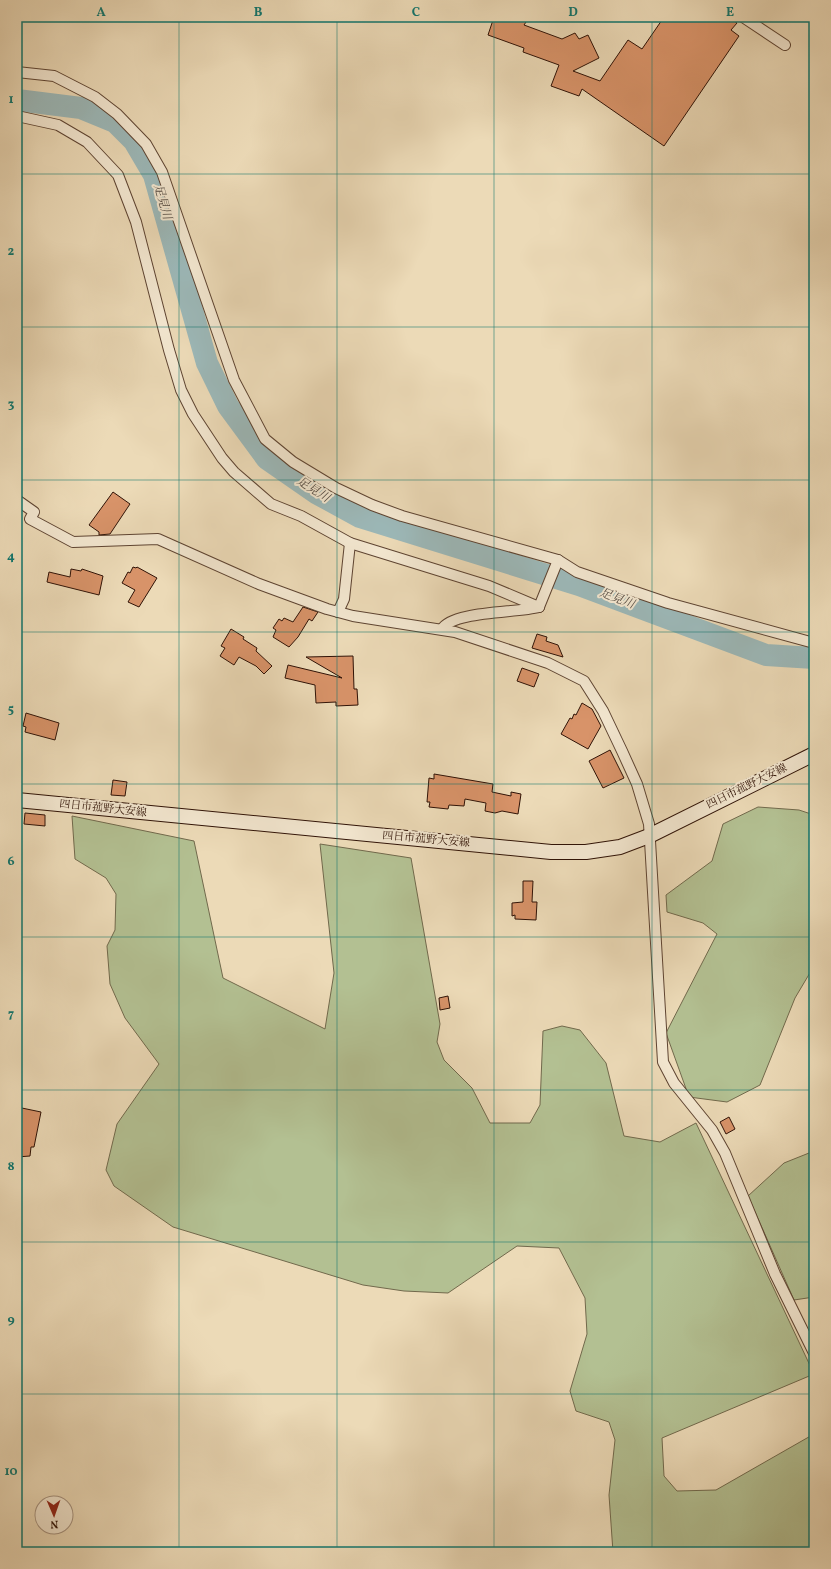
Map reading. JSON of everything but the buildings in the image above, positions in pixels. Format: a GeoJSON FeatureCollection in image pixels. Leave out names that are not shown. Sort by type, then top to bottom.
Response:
{"type":"FeatureCollection","features":[{"type":"Feature","properties":{"kind":"main road","name":"四日市菰野大安線"},"geometry":{"type":"LineString","coordinates":[[17,800],[551,852],[586,852],[620,847],[649,836],[814,754]]}},
{"type":"Feature","properties":{"kind":"street"},"geometry":{"type":"LineString","coordinates":[[743,17],[785,45]]}},
{"type":"Feature","properties":{"kind":"street"},"geometry":{"type":"LineString","coordinates":[[17,72],[54,76],[95,97],[117,114],[146,144],[162,172],[234,380],[265,439],[293,462],[336,488],[372,505],[402,516],[558,560],[577,572],[668,603],[814,642]]}},
{"type":"Feature","properties":{"kind":"street"},"geometry":{"type":"LineString","coordinates":[[17,116],[58,125],[70,132],[87,142],[118,175],[136,222],[168,350],[181,390],[193,414],[222,458],[234,472],[271,504],[301,516],[350,543],[489,586],[539,607]]}},
{"type":"Feature","properties":{"kind":"street"},"geometry":{"type":"LineString","coordinates":[[17,500],[34,512],[30,519],[73,542],[158,539],[259,584],[338,612],[442,629],[534,658],[570,672],[584,681],[603,711],[637,784],[649,824],[663,1062],[674,1083],[712,1130],[726,1153],[775,1274],[814,1353]]}},
{"type":"Feature","properties":{"kind":"street"},"geometry":{"type":"LineString","coordinates":[[338,612],[344,599],[350,543]]}},
{"type":"Feature","properties":{"kind":"street"},"geometry":{"type":"LineString","coordinates":[[539,607],[558,560]]}},
{"type":"Feature","properties":{"kind":"street"},"geometry":{"type":"LineString","coordinates":[[442,629],[445,624],[453,620],[479,614],[524,611],[539,607]]}},
{"type":"Feature","properties":{"kind":"green space"},"geometry":{"type":"Polygon","coordinates":[[[758,807],[799,810],[814,815],[814,966],[795,998],[760,1085],[727,1102],[689,1097],[666,1033],[717,934],[703,923],[667,912],[666,895],[712,861],[723,824],[758,807]]]}},
{"type":"Feature","properties":{"kind":"green space"},"geometry":{"type":"Polygon","coordinates":[[[72,816],[194,841],[223,978],[325,1029],[334,973],[320,844],[411,858],[440,1024],[437,1042],[444,1060],[472,1088],[490,1123],[530,1123],[540,1105],[543,1031],[562,1026],[580,1030],[606,1063],[624,1136],[660,1142],[696,1123],[814,1374],[662,1438],[664,1476],[677,1491],[716,1490],[814,1434],[814,1552],[613,1552],[609,1495],[615,1440],[609,1422],[576,1411],[570,1391],[587,1334],[585,1298],[559,1248],[517,1246],[448,1293],[404,1291],[363,1285],[173,1227],[114,1186],[106,1170],[117,1124],[159,1064],[125,1018],[110,984],[107,946],[115,930],[116,894],[106,878],[75,859],[72,816]]]}},
{"type":"Feature","properties":{"kind":"green space"},"geometry":{"type":"Polygon","coordinates":[[[814,1151],[814,1297],[794,1300],[748,1196],[784,1163],[814,1151]]]}},
{"type":"Feature","properties":{"kind":"waterway","name":"足見川"},"geometry":{"type":"LineString","coordinates":[[17,100],[81,108],[115,122],[134,141],[154,175],[207,363],[228,406],[267,459],[316,493],[360,517],[579,585],[766,655],[814,658]]}}]}
